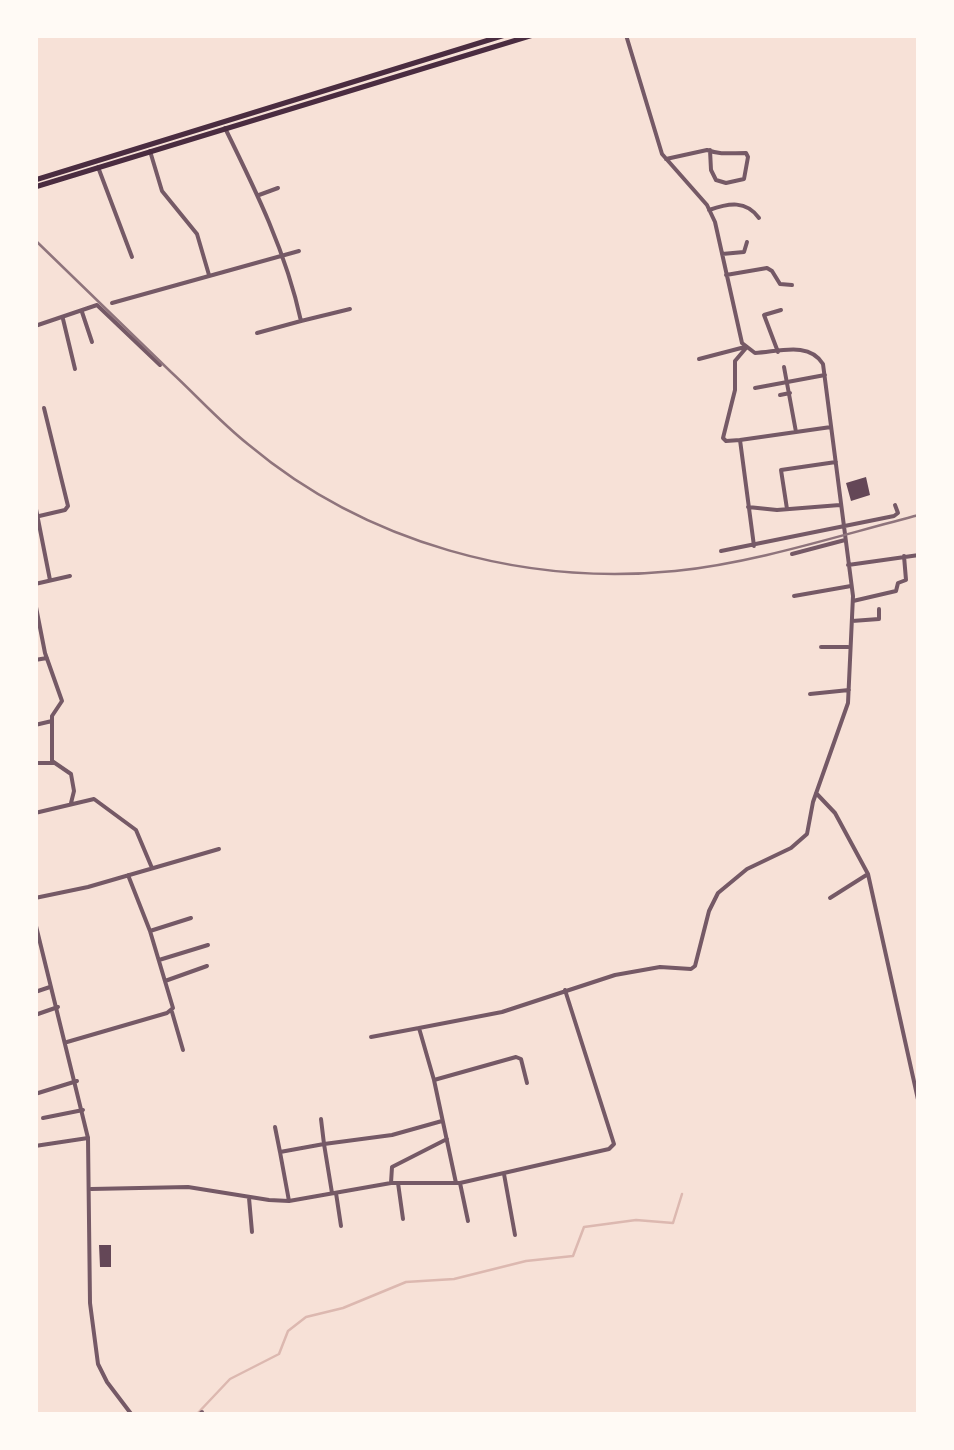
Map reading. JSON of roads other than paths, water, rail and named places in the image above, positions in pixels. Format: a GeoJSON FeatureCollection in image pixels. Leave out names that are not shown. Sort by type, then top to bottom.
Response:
{"type":"FeatureCollection","features":[{"type":"Feature","properties":{"kind":"highway"},"geometry":{"type":"LineString","coordinates":[[35,180],[504,35]]}},
{"type":"Feature","properties":{"kind":"highway"},"geometry":{"type":"LineString","coordinates":[[35,188],[98,168],[106,160],[534,35]]}},
{"type":"Feature","properties":{"kind":"street"},"geometry":{"type":"LineString","coordinates":[[371,1037],[502,1012],[636,971],[696,966],[709,910],[718,893],[747,869],[804,838],[816,792],[837,742],[848,690],[853,600],[821,360],[808,350],[755,353],[745,347],[718,230],[703,202],[665,160],[626,35]]}},
{"type":"Feature","properties":{"kind":"street"},"geometry":{"type":"LineString","coordinates":[[225,128],[284,255],[301,321]]}},
{"type":"Feature","properties":{"kind":"street"},"geometry":{"type":"LineString","coordinates":[[150,150],[162,192],[197,234],[208,275]]}},
{"type":"Feature","properties":{"kind":"street"},"geometry":{"type":"LineString","coordinates":[[665,160],[710,150],[721,156],[746,153],[744,179],[726,183],[716,180],[710,150]]}},
{"type":"Feature","properties":{"kind":"street"},"geometry":{"type":"LineString","coordinates":[[98,168],[132,257]]}},
{"type":"Feature","properties":{"kind":"street"},"geometry":{"type":"LineString","coordinates":[[259,195],[278,188]]}},
{"type":"Feature","properties":{"kind":"street"},"geometry":{"type":"LineString","coordinates":[[709,210],[741,204],[760,218]]}},
{"type":"Feature","properties":{"kind":"street"},"geometry":{"type":"LineString","coordinates":[[722,254],[744,252],[746,242]]}},
{"type":"Feature","properties":{"kind":"street"},"geometry":{"type":"LineString","coordinates":[[112,302],[299,252]]}},
{"type":"Feature","properties":{"kind":"street"},"geometry":{"type":"LineString","coordinates":[[726,276],[767,268],[780,284],[792,284]]}},
{"type":"Feature","properties":{"kind":"street"},"geometry":{"type":"LineString","coordinates":[[35,326],[98,306],[160,365]]}},
{"type":"Feature","properties":{"kind":"street"},"geometry":{"type":"LineString","coordinates":[[256,332],[350,309]]}},
{"type":"Feature","properties":{"kind":"street"},"geometry":{"type":"LineString","coordinates":[[778,352],[764,316],[781,310]]}},
{"type":"Feature","properties":{"kind":"street"},"geometry":{"type":"LineString","coordinates":[[82,312],[92,342]]}},
{"type":"Feature","properties":{"kind":"street"},"geometry":{"type":"LineString","coordinates":[[63,319],[75,369]]}},
{"type":"Feature","properties":{"kind":"street"},"geometry":{"type":"LineString","coordinates":[[700,360],[745,347]]}},
{"type":"Feature","properties":{"kind":"street"},"geometry":{"type":"LineString","coordinates":[[745,347],[736,361],[724,441],[832,426]]}},
{"type":"Feature","properties":{"kind":"street"},"geometry":{"type":"LineString","coordinates":[[784,368],[796,432]]}},
{"type":"Feature","properties":{"kind":"street"},"geometry":{"type":"LineString","coordinates":[[755,388],[825,375]]}},
{"type":"Feature","properties":{"kind":"street"},"geometry":{"type":"LineString","coordinates":[[780,395],[790,393]]}},
{"type":"Feature","properties":{"kind":"street"},"geometry":{"type":"LineString","coordinates":[[36,517],[68,506],[44,408]]}},
{"type":"Feature","properties":{"kind":"street"},"geometry":{"type":"LineString","coordinates":[[740,440],[754,546]]}},
{"type":"Feature","properties":{"kind":"street"},"geometry":{"type":"LineString","coordinates":[[787,509],[780,470],[836,462]]}},
{"type":"Feature","properties":{"kind":"street"},"geometry":{"type":"LineString","coordinates":[[35,504],[50,580]]}},
{"type":"Feature","properties":{"kind":"street"},"geometry":{"type":"LineString","coordinates":[[748,507],[840,505]]}},
{"type":"Feature","properties":{"kind":"street"},"geometry":{"type":"LineString","coordinates":[[722,551],[894,516],[898,513],[895,505]]}},
{"type":"Feature","properties":{"kind":"street"},"geometry":{"type":"LineString","coordinates":[[792,554],[846,540]]}},
{"type":"Feature","properties":{"kind":"street"},"geometry":{"type":"LineString","coordinates":[[848,565],[919,555]]}},
{"type":"Feature","properties":{"kind":"street"},"geometry":{"type":"LineString","coordinates":[[853,600],[896,591],[898,582],[906,580],[903,556]]}},
{"type":"Feature","properties":{"kind":"street"},"geometry":{"type":"LineString","coordinates":[[35,584],[70,576]]}},
{"type":"Feature","properties":{"kind":"street"},"geometry":{"type":"LineString","coordinates":[[794,596],[851,586]]}},
{"type":"Feature","properties":{"kind":"street"},"geometry":{"type":"LineString","coordinates":[[35,602],[62,703],[53,712],[50,754],[54,764]]}},
{"type":"Feature","properties":{"kind":"street"},"geometry":{"type":"LineString","coordinates":[[852,620],[878,620],[879,608]]}},
{"type":"Feature","properties":{"kind":"street"},"geometry":{"type":"LineString","coordinates":[[820,647],[848,647]]}},
{"type":"Feature","properties":{"kind":"street"},"geometry":{"type":"LineString","coordinates":[[35,660],[47,658]]}},
{"type":"Feature","properties":{"kind":"street"},"geometry":{"type":"LineString","coordinates":[[822,684],[822,692]]}},
{"type":"Feature","properties":{"kind":"street"},"geometry":{"type":"LineString","coordinates":[[810,694],[848,690]]}},
{"type":"Feature","properties":{"kind":"street"},"geometry":{"type":"LineString","coordinates":[[35,725],[52,721]]}},
{"type":"Feature","properties":{"kind":"street"},"geometry":{"type":"LineString","coordinates":[[35,762],[54,764],[71,774],[71,803]]}},
{"type":"Feature","properties":{"kind":"street"},"geometry":{"type":"LineString","coordinates":[[816,792],[835,813],[868,874],[919,1104]]}},
{"type":"Feature","properties":{"kind":"street"},"geometry":{"type":"LineString","coordinates":[[35,814],[94,799],[136,830],[152,868]]}},
{"type":"Feature","properties":{"kind":"street"},"geometry":{"type":"LineString","coordinates":[[35,898],[219,848]]}},
{"type":"Feature","properties":{"kind":"street"},"geometry":{"type":"LineString","coordinates":[[830,898],[868,874]]}},
{"type":"Feature","properties":{"kind":"street"},"geometry":{"type":"LineString","coordinates":[[128,875],[150,931],[183,1050]]}},
{"type":"Feature","properties":{"kind":"street"},"geometry":{"type":"LineString","coordinates":[[150,931],[190,918]]}},
{"type":"Feature","properties":{"kind":"street"},"geometry":{"type":"LineString","coordinates":[[35,922],[88,1138],[89,1291],[98,1364],[132,1415]]}},
{"type":"Feature","properties":{"kind":"street"},"geometry":{"type":"LineString","coordinates":[[159,960],[208,945]]}},
{"type":"Feature","properties":{"kind":"street"},"geometry":{"type":"LineString","coordinates":[[35,967],[46,964]]}},
{"type":"Feature","properties":{"kind":"street"},"geometry":{"type":"LineString","coordinates":[[165,980],[207,966]]}},
{"type":"Feature","properties":{"kind":"street"},"geometry":{"type":"LineString","coordinates":[[35,992],[52,986]]}},
{"type":"Feature","properties":{"kind":"street"},"geometry":{"type":"LineString","coordinates":[[91,1189],[188,1187],[249,1198],[289,1200],[394,1183],[458,1183],[609,1150],[614,1144],[565,990]]}},
{"type":"Feature","properties":{"kind":"street"},"geometry":{"type":"LineString","coordinates":[[35,1015],[58,1007]]}},
{"type":"Feature","properties":{"kind":"street"},"geometry":{"type":"LineString","coordinates":[[67,1042],[171,1010]]}},
{"type":"Feature","properties":{"kind":"street"},"geometry":{"type":"LineString","coordinates":[[418,1028],[468,1221]]}},
{"type":"Feature","properties":{"kind":"street"},"geometry":{"type":"LineString","coordinates":[[434,1080],[516,1057],[520,1059],[526,1083]]}},
{"type":"Feature","properties":{"kind":"street"},"geometry":{"type":"LineString","coordinates":[[35,1094],[76,1081]]}},
{"type":"Feature","properties":{"kind":"street"},"geometry":{"type":"LineString","coordinates":[[43,1118],[83,1110]]}},
{"type":"Feature","properties":{"kind":"street"},"geometry":{"type":"LineString","coordinates":[[321,1120],[341,1226]]}},
{"type":"Feature","properties":{"kind":"street"},"geometry":{"type":"LineString","coordinates":[[280,1152],[392,1134],[443,1121]]}},
{"type":"Feature","properties":{"kind":"street"},"geometry":{"type":"LineString","coordinates":[[275,1127],[289,1200]]}},
{"type":"Feature","properties":{"kind":"street"},"geometry":{"type":"LineString","coordinates":[[35,1146],[88,1138]]}},
{"type":"Feature","properties":{"kind":"street"},"geometry":{"type":"LineString","coordinates":[[402,1220],[392,1167],[447,1139]]}},
{"type":"Feature","properties":{"kind":"street"},"geometry":{"type":"LineString","coordinates":[[504,1174],[515,1235]]}},
{"type":"Feature","properties":{"kind":"street"},"geometry":{"type":"LineString","coordinates":[[249,1198],[252,1232]]}},
{"type":"Feature","properties":{"kind":"waterway"},"geometry":{"type":"LineString","coordinates":[[196,1415],[230,1379],[279,1354],[288,1331],[306,1317],[343,1308],[406,1282],[454,1279],[526,1261],[573,1256],[584,1227],[636,1220],[673,1223],[682,1194]]}},
{"type":"Feature","properties":{"kind":"railway"},"geometry":{"type":"LineString","coordinates":[[35,240],[249,445],[344,508],[395,532],[449,550],[504,564],[561,571],[675,571],[767,555],[919,515]]}}]}
